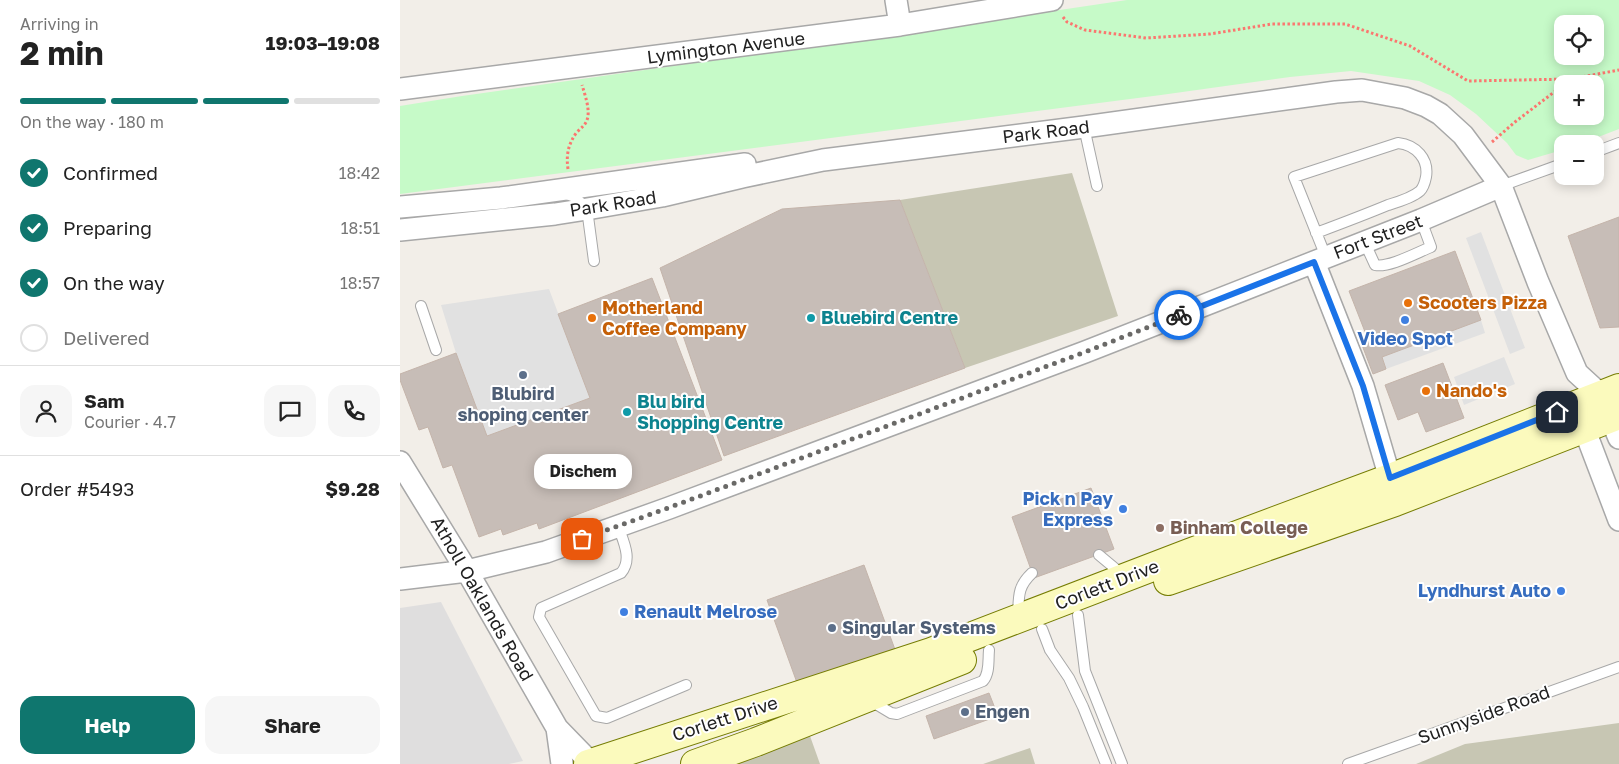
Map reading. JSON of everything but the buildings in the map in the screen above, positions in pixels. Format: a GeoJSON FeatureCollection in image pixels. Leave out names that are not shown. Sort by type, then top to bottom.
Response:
{"type":"FeatureCollection","features":[{"type":"Feature","properties":{"kind":"main road","name":"Corlett Drive"},"geometry":{"type":"LineString","coordinates":[[696,764],[989,650],[1030,624],[1125,578],[1390,478],[1580,417],[1614,411]]}},
{"type":"Feature","properties":{"kind":"main road","name":"Corlett Drive"},"geometry":{"type":"LineString","coordinates":[[590,764],[931,652],[1030,624],[1078,615],[1135,592],[1395,502],[1580,417]]}},
{"type":"Feature","properties":{"kind":"street"},"geometry":{"type":"LineString","coordinates":[[896,0],[900,25]]}},
{"type":"Feature","properties":{"kind":"street","name":"Lymington Avenue"},"geometry":{"type":"LineString","coordinates":[[400,90],[900,25],[1052,0]]}},
{"type":"Feature","properties":{"kind":"street","name":"Park Road"},"geometry":{"type":"LineString","coordinates":[[400,206],[502,198],[823,160],[1362,90],[1405,98],[1426,106],[1450,122],[1478,154],[1501,186],[1538,282],[1577,373]]}},
{"type":"Feature","properties":{"kind":"street","name":"Park Road"},"geometry":{"type":"LineString","coordinates":[[400,230],[555,214],[662,196],[763,167]]}},
{"type":"Feature","properties":{"kind":"street","name":"Fort Street"},"geometry":{"type":"LineString","coordinates":[[400,579],[467,571],[546,552],[1085,352],[1421,220],[1501,186]]}},
{"type":"Feature","properties":{"kind":"street"},"geometry":{"type":"LineString","coordinates":[[1320,259],[1363,386],[1390,478]]}},
{"type":"Feature","properties":{"kind":"street"},"geometry":{"type":"LineString","coordinates":[[1577,373],[1614,411]]}},
{"type":"Feature","properties":{"kind":"street"},"geometry":{"type":"LineString","coordinates":[[1577,373],[1580,417],[1619,520]]}},
{"type":"Feature","properties":{"kind":"street","name":"Atholl Oaklands Road"},"geometry":{"type":"LineString","coordinates":[[402,461],[557,728],[590,764]]}},
{"type":"Feature","properties":{"kind":"street","name":"Atholl Oaklands Road"},"geometry":{"type":"LineString","coordinates":[[557,728],[562,764]]}},
{"type":"Feature","properties":{"kind":"lane"},"geometry":{"type":"LineString","coordinates":[[1084,127],[1097,186]]}},
{"type":"Feature","properties":{"kind":"lane"},"geometry":{"type":"LineString","coordinates":[[1316,233],[1420,191],[1425,182],[1426,172],[1425,162],[1420,154],[1413,147],[1398,143],[1294,177],[1316,233],[1320,259]]}},
{"type":"Feature","properties":{"kind":"lane"},"geometry":{"type":"LineString","coordinates":[[1604,149],[1619,143]]}},
{"type":"Feature","properties":{"kind":"lane","name":"Fort Street"},"geometry":{"type":"LineString","coordinates":[[1501,186],[1554,167]]}},
{"type":"Feature","properties":{"kind":"lane"},"geometry":{"type":"LineString","coordinates":[[564,190],[575,197],[587,209],[594,261]]}},
{"type":"Feature","properties":{"kind":"lane"},"geometry":{"type":"LineString","coordinates":[[1364,241],[1375,265],[1382,266],[1391,263],[1431,247],[1421,220]]}},
{"type":"Feature","properties":{"kind":"lane"},"geometry":{"type":"LineString","coordinates":[[421,306],[436,350]]}},
{"type":"Feature","properties":{"kind":"lane"},"geometry":{"type":"LineString","coordinates":[[618,526],[627,556],[627,562],[621,573],[541,608],[539,617],[596,716],[607,718],[686,685]]}},
{"type":"Feature","properties":{"kind":"lane"},"geometry":{"type":"LineString","coordinates":[[1099,555],[1116,568],[1125,578]]}},
{"type":"Feature","properties":{"kind":"lane"},"geometry":{"type":"LineString","coordinates":[[1032,573],[1019,589],[1030,624],[1069,678],[1106,764]]}},
{"type":"Feature","properties":{"kind":"lane"},"geometry":{"type":"LineString","coordinates":[[1078,615],[1085,671],[1122,764]]}},
{"type":"Feature","properties":{"kind":"lane","name":"Sunnyside Road"},"geometry":{"type":"LineString","coordinates":[[1348,764],[1619,667]]}},
{"type":"Feature","properties":{"kind":"path"},"geometry":{"type":"LineString","coordinates":[[1048,1],[1067,22],[1085,30],[1146,38],[1210,34],[1272,24],[1345,24],[1410,46],[1468,82],[1554,79]]}},
{"type":"Feature","properties":{"kind":"path"},"geometry":{"type":"LineString","coordinates":[[564,190],[566,155],[570,141],[585,125],[588,116],[587,100],[578,67]]}},
{"type":"Feature","properties":{"kind":"path"},"geometry":{"type":"LineString","coordinates":[[1592,75],[1619,70]]}},
{"type":"Feature","properties":{"kind":"path"},"geometry":{"type":"LineString","coordinates":[[1478,154],[1515,122],[1554,93]]}},
{"type":"Feature","properties":{"kind":"shaded area"},"geometry":{"type":"Polygon","coordinates":[[[1072,173],[1118,316],[965,368],[900,200],[1072,173]]]}},
{"type":"Feature","properties":{"kind":"shaded area"},"geometry":{"type":"Polygon","coordinates":[[[1481,232],[1525,348],[1510,354],[1466,238],[1481,232]]]}},
{"type":"Feature","properties":{"kind":"shaded area","name":"Blubird shoping center"},"geometry":{"type":"Polygon","coordinates":[[[549,289],[590,398],[487,436],[456,353],[441,305],[549,289]]]}},
{"type":"Feature","properties":{"kind":"shaded area"},"geometry":{"type":"Polygon","coordinates":[[[1481,320],[1485,333],[1386,369],[1382,357],[1481,320]]]}},
{"type":"Feature","properties":{"kind":"shaded area"},"geometry":{"type":"Polygon","coordinates":[[[1504,357],[1515,384],[1464,405],[1454,377],[1504,357]]]}},
{"type":"Feature","properties":{"kind":"shaded area"},"geometry":{"type":"Polygon","coordinates":[[[441,602],[523,761],[509,764],[400,764],[400,608],[441,602]]]}},
{"type":"Feature","properties":{"kind":"shaded area"},"geometry":{"type":"Polygon","coordinates":[[[1619,723],[1619,764],[1416,764],[1465,744],[1619,723]]]}},
{"type":"Feature","properties":{"kind":"shaded area"},"geometry":{"type":"Polygon","coordinates":[[[810,736],[820,764],[738,764],[810,736]]]}},
{"type":"Feature","properties":{"kind":"shaded area"},"geometry":{"type":"Polygon","coordinates":[[[1030,748],[1035,764],[983,764],[1030,748]]]}},
{"type":"Feature","properties":{"kind":"green space"},"geometry":{"type":"Polygon","coordinates":[[[1127,0],[1619,0],[1619,129],[1603,135],[1554,135],[1554,152],[1528,160],[1516,155],[1507,143],[1476,114],[1450,95],[1419,81],[1351,71],[1290,77],[400,194],[400,106],[1127,0]]]}},
{"type":"Feature","properties":{"kind":"way so far"},"geometry":{"type":"LineString","coordinates":[[582,539],[1085,352],[1179,315]]}},
{"type":"Feature","properties":{"kind":"place","name":"Scooters Pizza"},"geometry":{"type":"Point","coordinates":[1408,303]}},
{"type":"Feature","properties":{"kind":"place","name":"Motherland Coffee Company"},"geometry":{"type":"Point","coordinates":[592,318]}},
{"type":"Feature","properties":{"kind":"place","name":"Bluebird Centre"},"geometry":{"type":"Point","coordinates":[811,318]}},
{"type":"Feature","properties":{"kind":"place","name":"Video Spot"},"geometry":{"type":"Point","coordinates":[1405,320]}},
{"type":"Feature","properties":{"kind":"place","name":"Blubird shoping center"},"geometry":{"type":"Point","coordinates":[523,375]}},
{"type":"Feature","properties":{"kind":"place","name":"Nando's"},"geometry":{"type":"Point","coordinates":[1426,391]}},
{"type":"Feature","properties":{"kind":"place","name":"Blu bird Shopping Centre"},"geometry":{"type":"Point","coordinates":[627,412]}},
{"type":"Feature","properties":{"kind":"place","name":"Pick n Pay Express"},"geometry":{"type":"Point","coordinates":[1123,509]}},
{"type":"Feature","properties":{"kind":"place","name":"Binham College"},"geometry":{"type":"Point","coordinates":[1160,528]}},
{"type":"Feature","properties":{"kind":"place","name":"Dischem"},"geometry":{"type":"Point","coordinates":[582,539]}},
{"type":"Feature","properties":{"kind":"place","name":"Lyndhurst Auto"},"geometry":{"type":"Point","coordinates":[1561,591]}},
{"type":"Feature","properties":{"kind":"place","name":"Renault Melrose"},"geometry":{"type":"Point","coordinates":[624,612]}},
{"type":"Feature","properties":{"kind":"place","name":"Singular Systems"},"geometry":{"type":"Point","coordinates":[832,628]}},
{"type":"Feature","properties":{"kind":"place","name":"Engen"},"geometry":{"type":"Point","coordinates":[965,712]}},
{"type":"Feature","properties":{"kind":"route"},"geometry":{"type":"LineString","coordinates":[[1179,315],[1314,262],[1363,386],[1390,478],[1557,412]]}}]}
